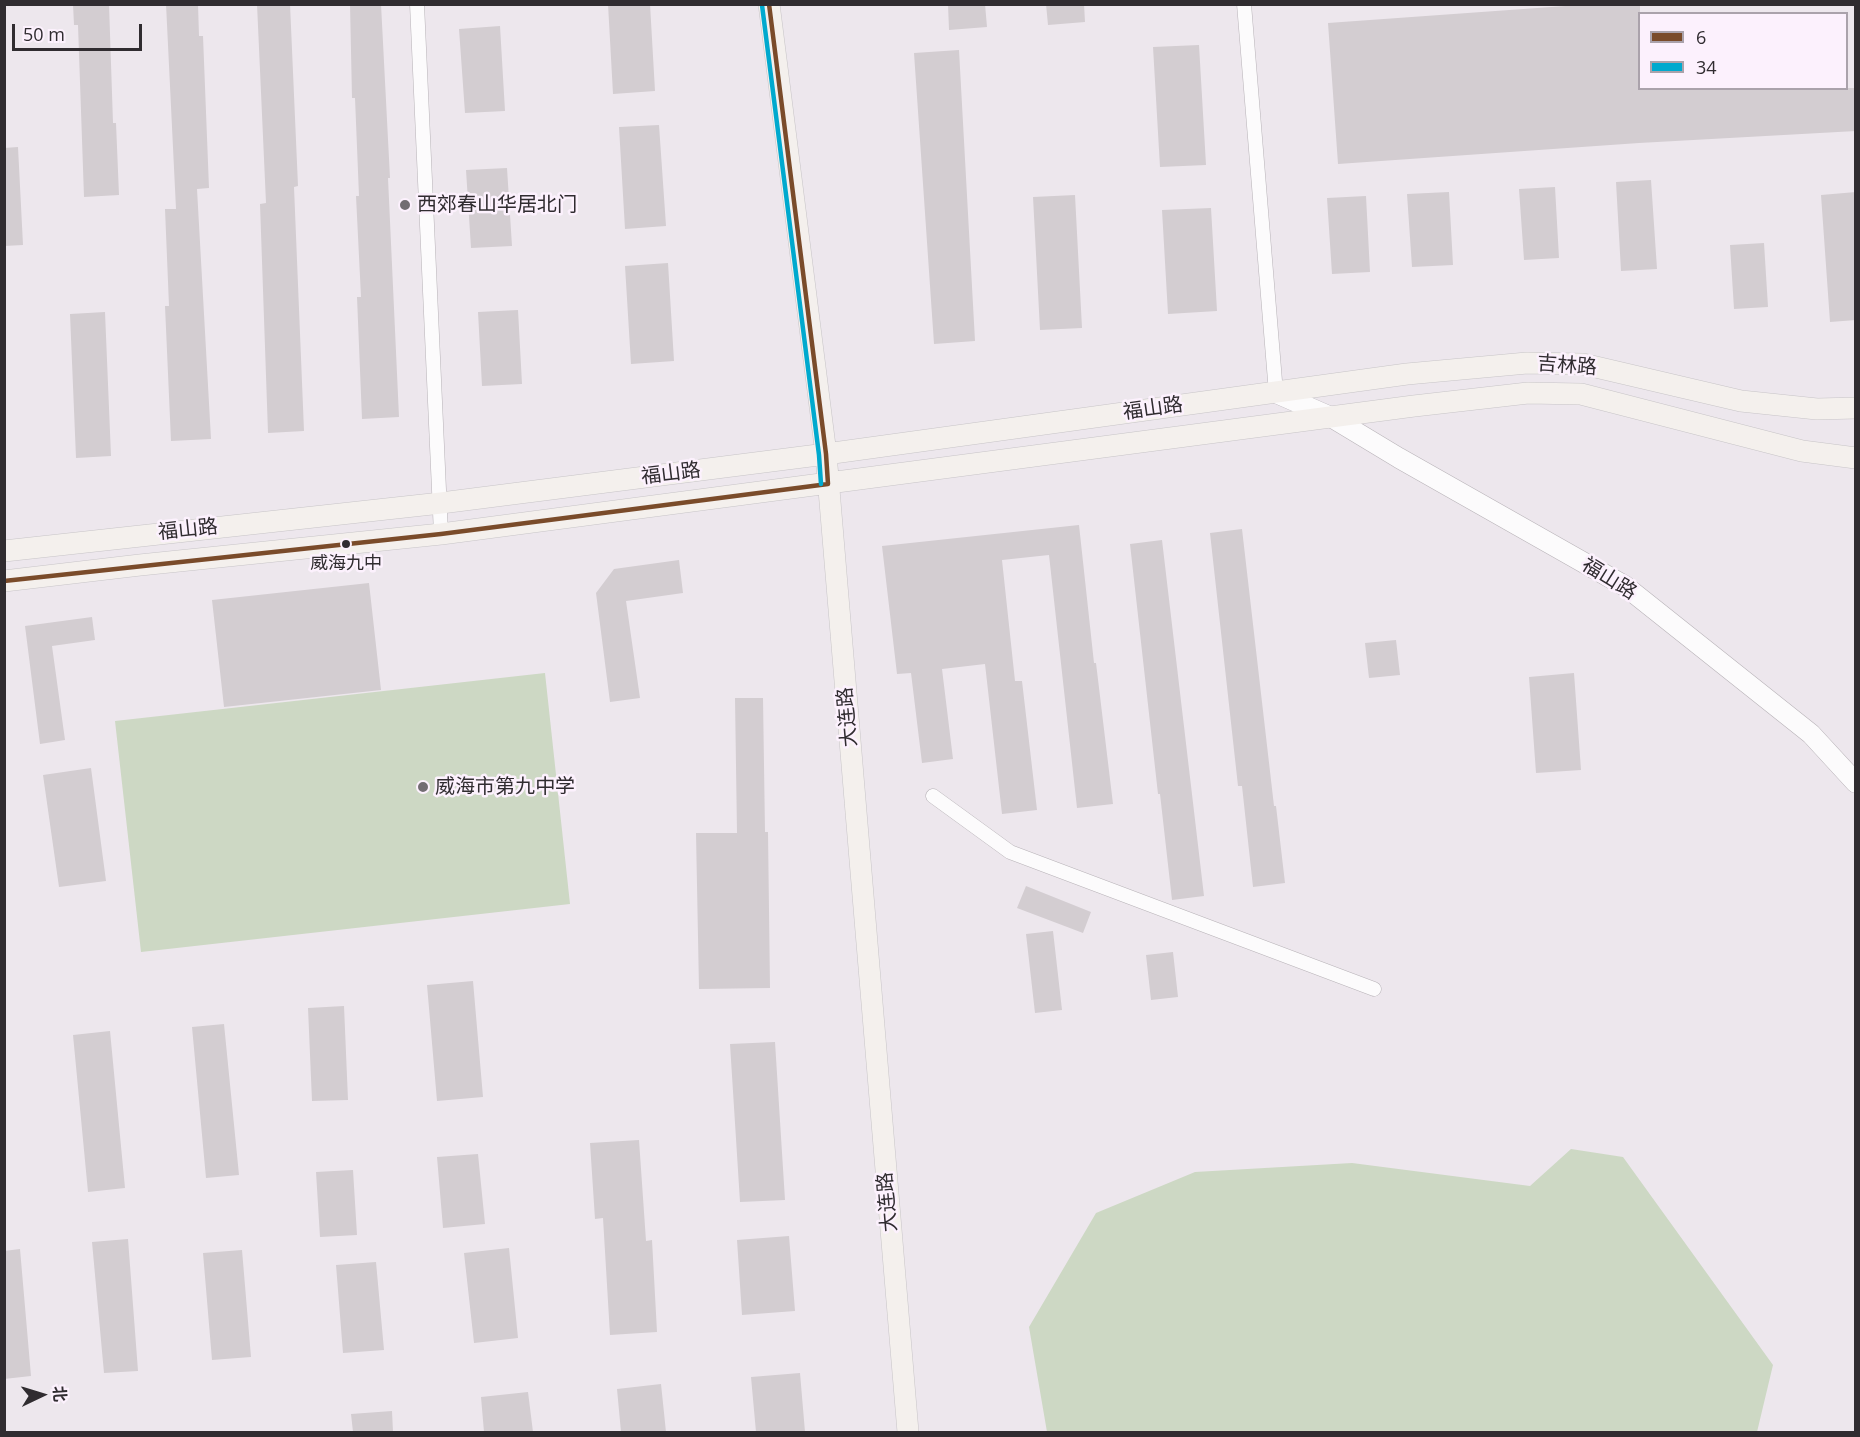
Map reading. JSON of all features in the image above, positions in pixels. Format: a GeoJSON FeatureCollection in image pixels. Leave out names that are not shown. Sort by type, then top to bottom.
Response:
{"type":"FeatureCollection","features":[{"type":"Feature","properties":{"kind":"main road","name":"大连路"},"geometry":{"type":"LineString","coordinates":[[769,4],[826,454],[908,1432]]}},
{"type":"Feature","properties":{"kind":"main road","name":"吉林路"},"geometry":{"type":"LineString","coordinates":[[1276,393],[1418,373],[1527,363],[1583,364],[1741,401],[1817,409],[1856,408]]}},
{"type":"Feature","properties":{"kind":"main road","name":"福山路"},"geometry":{"type":"LineString","coordinates":[[4,550],[441,503],[1276,393],[1331,417],[1625,586],[1812,734],[1856,783]]}},
{"type":"Feature","properties":{"kind":"main road","name":"吉林路"},"geometry":{"type":"LineString","coordinates":[[1331,417],[1528,393],[1581,394],[1802,451],[1856,458]]}},
{"type":"Feature","properties":{"kind":"main road","name":"福山路"},"geometry":{"type":"LineString","coordinates":[[4,581],[441,534],[1331,417]]}},
{"type":"Feature","properties":{"kind":"street"},"geometry":{"type":"LineString","coordinates":[[417,4],[441,534]]}},
{"type":"Feature","properties":{"kind":"street"},"geometry":{"type":"LineString","coordinates":[[1244,4],[1276,393]]}},
{"type":"Feature","properties":{"kind":"street"},"geometry":{"type":"LineString","coordinates":[[933,796],[1010,852],[1374,989]]}},
{"type":"Feature","properties":{"kind":"green space"},"geometry":{"type":"Polygon","coordinates":[[[545,673],[570,904],[141,952],[115,721],[545,673]]]}},
{"type":"Feature","properties":{"kind":"green space"},"geometry":{"type":"Polygon","coordinates":[[[1571,1149],[1623,1157],[1773,1365],[1757,1432],[1047,1432],[1029,1327],[1096,1213],[1195,1172],[1352,1163],[1530,1186],[1571,1149]]]}},
{"type":"Feature","properties":{"kind":"building"},"geometry":{"type":"Polygon","coordinates":[[[73,4],[109,4],[113,123],[116,123],[119,195],[84,197],[78,25],[74,25],[73,4]]]}},
{"type":"Feature","properties":{"kind":"building"},"geometry":{"type":"Polygon","coordinates":[[[166,4],[198,4],[199,36],[203,36],[209,188],[197,189],[211,439],[171,441],[165,306],[169,306],[165,209],[176,209],[166,4]]]}},
{"type":"Feature","properties":{"kind":"building"},"geometry":{"type":"Polygon","coordinates":[[[257,4],[290,4],[298,186],[294,187],[304,431],[268,433],[260,204],[266,203],[257,4]]]}},
{"type":"Feature","properties":{"kind":"building"},"geometry":{"type":"Polygon","coordinates":[[[350,4],[381,4],[399,417],[362,419],[357,297],[361,297],[356,196],[359,196],[355,98],[352,98],[350,4]]]}},
{"type":"Feature","properties":{"kind":"building"},"geometry":{"type":"Polygon","coordinates":[[[608,4],[650,4],[655,91],[613,94],[608,4]]]}},
{"type":"Feature","properties":{"kind":"building"},"geometry":{"type":"Polygon","coordinates":[[[948,4],[985,4],[987,27],[949,30],[948,4]]]}},
{"type":"Feature","properties":{"kind":"building"},"geometry":{"type":"Polygon","coordinates":[[[1046,4],[1084,4],[1085,22],[1048,25],[1046,4]]]}},
{"type":"Feature","properties":{"kind":"building"},"geometry":{"type":"Polygon","coordinates":[[[1593,4],[1640,4],[1640,12],[1638,12],[1638,90],[1848,90],[1848,88],[1856,88],[1856,131],[1639,143],[1338,164],[1328,23],[1593,4]]]}},
{"type":"Feature","properties":{"kind":"building"},"geometry":{"type":"Polygon","coordinates":[[[500,26],[505,111],[465,113],[459,29],[500,26]]]}},
{"type":"Feature","properties":{"kind":"building"},"geometry":{"type":"Polygon","coordinates":[[[1199,45],[1206,165],[1160,167],[1153,47],[1199,45]]]}},
{"type":"Feature","properties":{"kind":"building"},"geometry":{"type":"Polygon","coordinates":[[[959,50],[975,341],[934,344],[914,53],[959,50]]]}},
{"type":"Feature","properties":{"kind":"building"},"geometry":{"type":"Polygon","coordinates":[[[659,125],[666,226],[625,229],[619,127],[659,125]]]}},
{"type":"Feature","properties":{"kind":"building"},"geometry":{"type":"Polygon","coordinates":[[[18,147],[23,245],[4,246],[4,148],[18,147]]]}},
{"type":"Feature","properties":{"kind":"building"},"geometry":{"type":"Polygon","coordinates":[[[507,168],[512,246],[471,248],[466,170],[507,168]]]}},
{"type":"Feature","properties":{"kind":"building"},"geometry":{"type":"Polygon","coordinates":[[[1651,180],[1657,269],[1621,271],[1616,182],[1651,180]]]}},
{"type":"Feature","properties":{"kind":"building"},"geometry":{"type":"Polygon","coordinates":[[[1555,187],[1559,258],[1524,260],[1519,189],[1555,187]]]}},
{"type":"Feature","properties":{"kind":"building"},"geometry":{"type":"Polygon","coordinates":[[[1449,192],[1453,265],[1412,267],[1407,194],[1449,192]]]}},
{"type":"Feature","properties":{"kind":"building"},"geometry":{"type":"Polygon","coordinates":[[[1856,192],[1856,320],[1830,322],[1821,195],[1856,192]]]}},
{"type":"Feature","properties":{"kind":"building"},"geometry":{"type":"Polygon","coordinates":[[[1075,195],[1082,328],[1040,330],[1033,197],[1075,195]]]}},
{"type":"Feature","properties":{"kind":"building"},"geometry":{"type":"Polygon","coordinates":[[[1366,196],[1370,272],[1332,274],[1327,198],[1366,196]]]}},
{"type":"Feature","properties":{"kind":"building"},"geometry":{"type":"Polygon","coordinates":[[[1211,208],[1217,311],[1168,314],[1162,210],[1211,208]]]}},
{"type":"Feature","properties":{"kind":"building"},"geometry":{"type":"Polygon","coordinates":[[[1764,243],[1768,307],[1734,309],[1730,245],[1764,243]]]}},
{"type":"Feature","properties":{"kind":"building"},"geometry":{"type":"Polygon","coordinates":[[[668,263],[674,361],[631,364],[625,266],[668,263]]]}},
{"type":"Feature","properties":{"kind":"building"},"geometry":{"type":"Polygon","coordinates":[[[518,310],[522,384],[482,386],[478,312],[518,310]]]}},
{"type":"Feature","properties":{"kind":"building"},"geometry":{"type":"Polygon","coordinates":[[[105,312],[111,456],[76,458],[70,314],[105,312]]]}},
{"type":"Feature","properties":{"kind":"building"},"geometry":{"type":"Polygon","coordinates":[[[1079,525],[1094,663],[1096,663],[1113,804],[1077,808],[1049,555],[1002,560],[1015,681],[1022,681],[1037,810],[1002,814],[985,664],[942,669],[953,759],[922,763],[911,673],[897,674],[882,546],[1079,525]]]}},
{"type":"Feature","properties":{"kind":"building"},"geometry":{"type":"Polygon","coordinates":[[[1242,529],[1285,883],[1253,887],[1242,786],[1238,786],[1210,533],[1242,529]]]}},
{"type":"Feature","properties":{"kind":"building"},"geometry":{"type":"Polygon","coordinates":[[[1162,540],[1204,896],[1172,900],[1130,544],[1162,540]]]}},
{"type":"Feature","properties":{"kind":"building"},"geometry":{"type":"Polygon","coordinates":[[[679,560],[683,593],[626,601],[640,698],[610,702],[596,593],[614,569],[679,560]]]}},
{"type":"Feature","properties":{"kind":"building"},"geometry":{"type":"Polygon","coordinates":[[[369,583],[381,690],[224,707],[212,600],[369,583]]]}},
{"type":"Feature","properties":{"kind":"building"},"geometry":{"type":"Polygon","coordinates":[[[92,617],[95,640],[52,646],[65,740],[40,744],[25,626],[92,617]]]}},
{"type":"Feature","properties":{"kind":"building"},"geometry":{"type":"Polygon","coordinates":[[[1396,640],[1400,675],[1369,678],[1365,643],[1396,640]]]}},
{"type":"Feature","properties":{"kind":"building"},"geometry":{"type":"Polygon","coordinates":[[[1574,673],[1581,770],[1536,773],[1529,677],[1574,673]]]}},
{"type":"Feature","properties":{"kind":"building"},"geometry":{"type":"Polygon","coordinates":[[[735,698],[763,698],[770,988],[699,989],[696,833],[737,833],[735,698]]]}},
{"type":"Feature","properties":{"kind":"building"},"geometry":{"type":"Polygon","coordinates":[[[91,768],[106,881],[59,887],[43,775],[91,768]]]}},
{"type":"Feature","properties":{"kind":"building"},"geometry":{"type":"Polygon","coordinates":[[[1026,886],[1091,912],[1083,933],[1017,908],[1026,886]]]}},
{"type":"Feature","properties":{"kind":"building"},"geometry":{"type":"Polygon","coordinates":[[[1053,931],[1062,1010],[1035,1013],[1026,934],[1053,931]]]}},
{"type":"Feature","properties":{"kind":"building"},"geometry":{"type":"Polygon","coordinates":[[[1173,952],[1178,997],[1151,1000],[1146,955],[1173,952]]]}},
{"type":"Feature","properties":{"kind":"building"},"geometry":{"type":"Polygon","coordinates":[[[473,981],[483,1097],[437,1101],[427,985],[473,981]]]}},
{"type":"Feature","properties":{"kind":"building"},"geometry":{"type":"Polygon","coordinates":[[[344,1006],[348,1100],[312,1101],[308,1008],[344,1006]]]}},
{"type":"Feature","properties":{"kind":"building"},"geometry":{"type":"Polygon","coordinates":[[[224,1024],[239,1175],[206,1178],[192,1027],[224,1024]]]}},
{"type":"Feature","properties":{"kind":"building"},"geometry":{"type":"Polygon","coordinates":[[[110,1031],[125,1188],[88,1192],[73,1035],[110,1031]]]}},
{"type":"Feature","properties":{"kind":"building"},"geometry":{"type":"Polygon","coordinates":[[[775,1042],[785,1200],[740,1202],[730,1044],[775,1042]]]}},
{"type":"Feature","properties":{"kind":"building"},"geometry":{"type":"Polygon","coordinates":[[[639,1140],[646,1241],[652,1240],[657,1332],[610,1335],[603,1218],[595,1219],[590,1143],[639,1140]]]}},
{"type":"Feature","properties":{"kind":"building"},"geometry":{"type":"Polygon","coordinates":[[[478,1154],[485,1224],[443,1228],[437,1157],[478,1154]]]}},
{"type":"Feature","properties":{"kind":"building"},"geometry":{"type":"Polygon","coordinates":[[[353,1170],[357,1235],[320,1237],[316,1172],[353,1170]]]}},
{"type":"Feature","properties":{"kind":"building"},"geometry":{"type":"Polygon","coordinates":[[[789,1236],[795,1311],[742,1315],[737,1240],[789,1236]]]}},
{"type":"Feature","properties":{"kind":"building"},"geometry":{"type":"Polygon","coordinates":[[[128,1239],[138,1371],[104,1373],[92,1242],[128,1239]]]}},
{"type":"Feature","properties":{"kind":"building"},"geometry":{"type":"Polygon","coordinates":[[[509,1248],[518,1338],[474,1343],[464,1253],[509,1248]]]}},
{"type":"Feature","properties":{"kind":"building"},"geometry":{"type":"Polygon","coordinates":[[[20,1249],[31,1376],[4,1379],[4,1251],[20,1249]]]}},
{"type":"Feature","properties":{"kind":"building"},"geometry":{"type":"Polygon","coordinates":[[[242,1250],[251,1357],[212,1360],[203,1253],[242,1250]]]}},
{"type":"Feature","properties":{"kind":"building"},"geometry":{"type":"Polygon","coordinates":[[[376,1262],[384,1350],[343,1353],[336,1265],[376,1262]]]}},
{"type":"Feature","properties":{"kind":"building"},"geometry":{"type":"Polygon","coordinates":[[[800,1373],[805,1432],[756,1432],[751,1377],[800,1373]]]}},
{"type":"Feature","properties":{"kind":"building"},"geometry":{"type":"Polygon","coordinates":[[[661,1384],[666,1432],[621,1432],[617,1389],[661,1384]]]}},
{"type":"Feature","properties":{"kind":"building"},"geometry":{"type":"Polygon","coordinates":[[[528,1392],[533,1432],[484,1432],[481,1397],[528,1392]]]}},
{"type":"Feature","properties":{"kind":"building"},"geometry":{"type":"Polygon","coordinates":[[[392,1411],[393,1432],[353,1432],[351,1414],[392,1411]]]}},
{"type":"Feature","properties":{"kind":"transit line","name":"6"},"geometry":{"type":"LineString","coordinates":[[4,581],[441,534],[828,484],[769,4]]}},
{"type":"Feature","properties":{"kind":"transit line","name":"34"},"geometry":{"type":"LineString","coordinates":[[762,5],[821,484]]}},
{"type":"Feature","properties":{"kind":"place","name":"西郊春山华居北门"},"geometry":{"type":"Point","coordinates":[405,205]}},
{"type":"Feature","properties":{"kind":"place","name":"威海九中"},"geometry":{"type":"Point","coordinates":[346,544]}},
{"type":"Feature","properties":{"kind":"place","name":"威海市第九中学"},"geometry":{"type":"Point","coordinates":[423,787]}}]}
